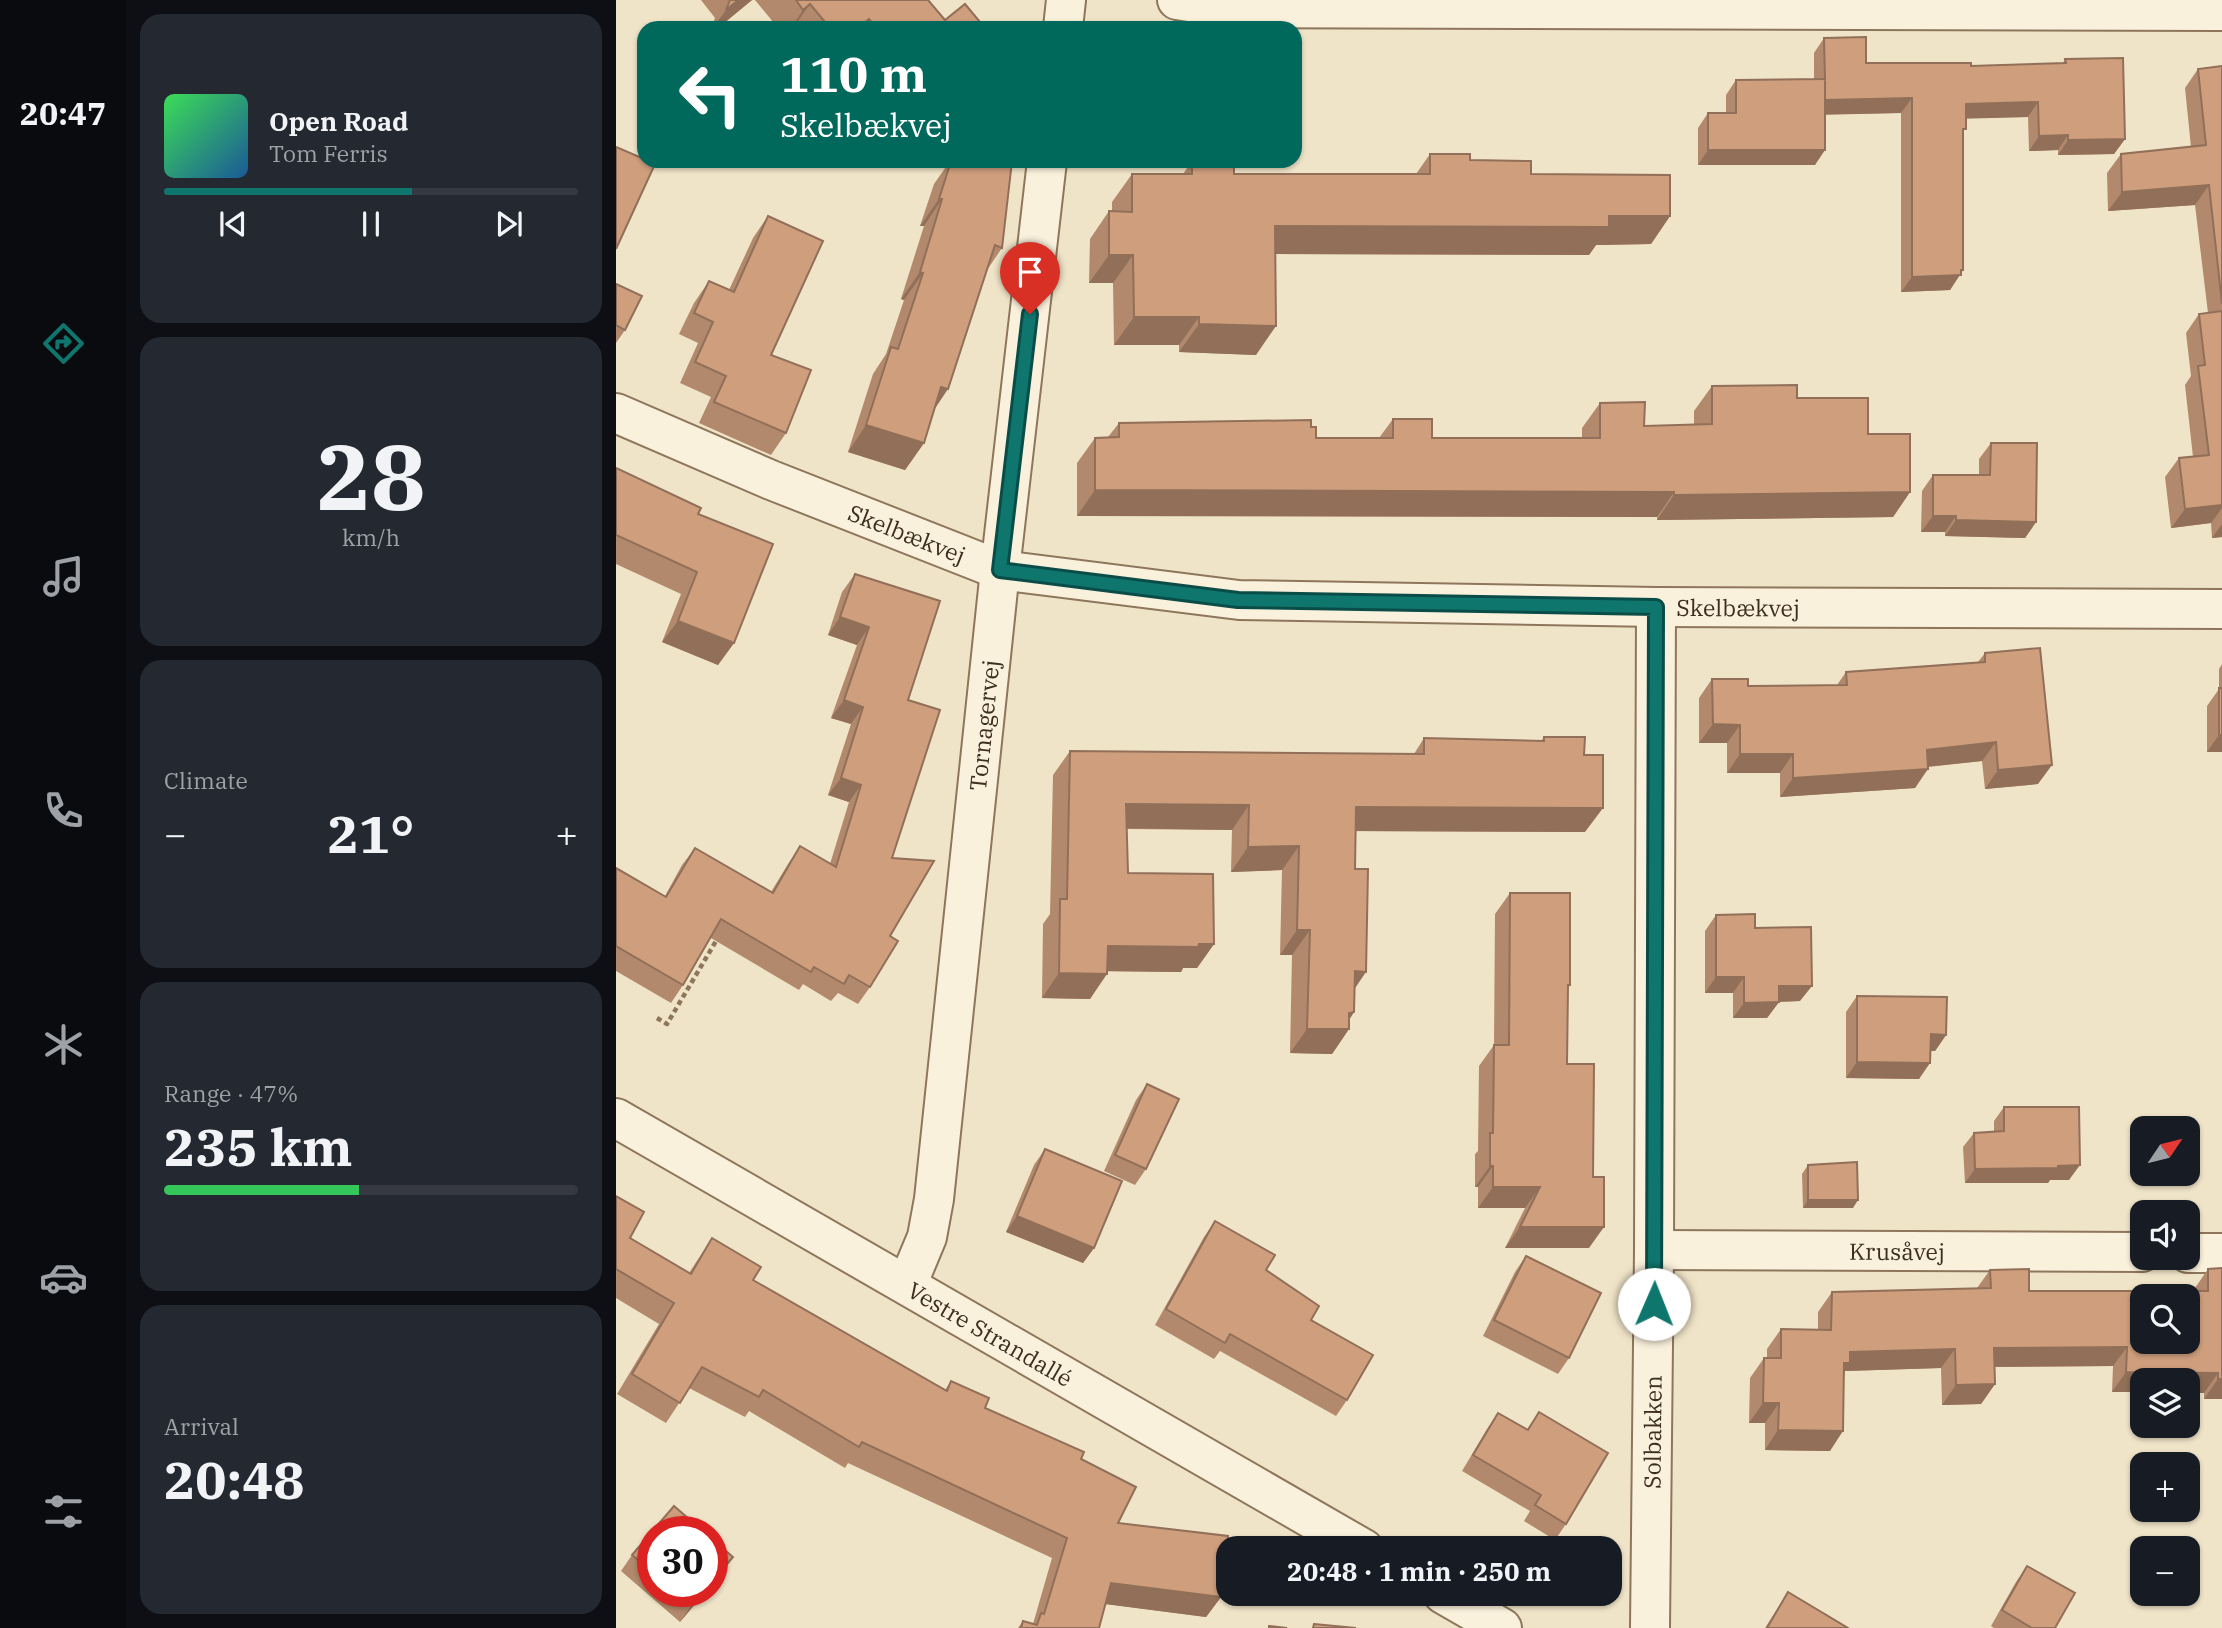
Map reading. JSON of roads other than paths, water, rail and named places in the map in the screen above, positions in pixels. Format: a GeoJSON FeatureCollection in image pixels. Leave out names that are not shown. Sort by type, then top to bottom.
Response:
{"type":"FeatureCollection","features":[{"type":"Feature","properties":{"kind":"street"},"geometry":{"type":"LineString","coordinates":[[1064,21],[1066,0]]}},
{"type":"Feature","properties":{"kind":"street"},"geometry":{"type":"LineString","coordinates":[[1177,0],[1226,8],[2222,11]]}},
{"type":"Feature","properties":{"kind":"street","name":"Tornagervej"},"geometry":{"type":"LineString","coordinates":[[906,1285],[927,1237],[934,1199],[1000,570],[1046,168]]}},
{"type":"Feature","properties":{"kind":"street","name":"Skelbækvej"},"geometry":{"type":"LineString","coordinates":[[616,413],[771,480],[1000,570],[1238,600],[1656,607],[2222,609]]}},
{"type":"Feature","properties":{"kind":"street","name":"Solbakken"},"geometry":{"type":"LineString","coordinates":[[1650,1628],[1656,607]]}},
{"type":"Feature","properties":{"kind":"street","name":"Vestre Strandallé"},"geometry":{"type":"LineString","coordinates":[[616,1118],[1341,1536]]}},
{"type":"Feature","properties":{"kind":"street","name":"Krusåvej"},"geometry":{"type":"LineString","coordinates":[[1654,1250],[2130,1252]]}},
{"type":"Feature","properties":{"kind":"street"},"geometry":{"type":"LineString","coordinates":[[2200,1253],[2222,1253]]}},
{"type":"Feature","properties":{"kind":"street"},"geometry":{"type":"LineString","coordinates":[[1464,1606],[1502,1628]]}}]}
